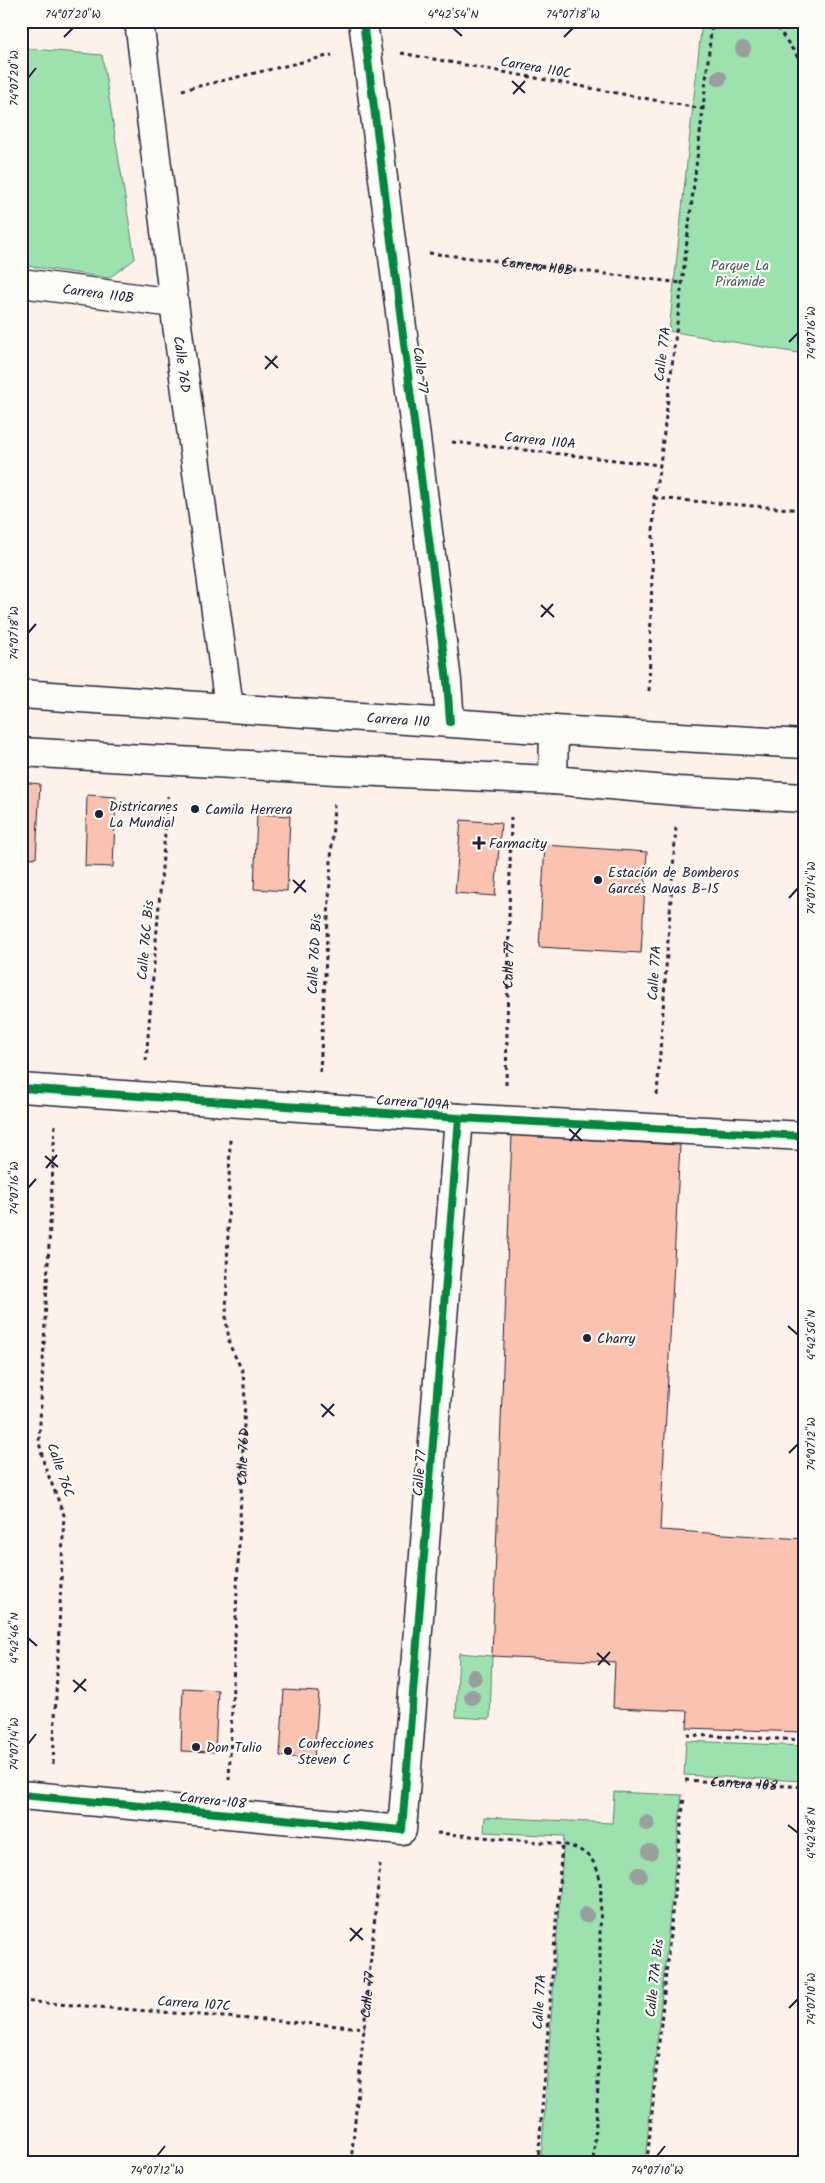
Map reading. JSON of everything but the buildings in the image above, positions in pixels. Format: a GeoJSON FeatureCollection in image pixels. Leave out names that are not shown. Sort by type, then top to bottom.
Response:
{"type":"FeatureCollection","features":[{"type":"Feature","properties":{"kind":"street","name":"Calle 76D"},"geometry":{"type":"LineString","coordinates":[[139,21],[174,304],[229,707]]}},
{"type":"Feature","properties":{"kind":"street","name":"Calle 77"},"geometry":{"type":"LineString","coordinates":[[365,34],[417,438],[447,681],[450,722]]}},
{"type":"Feature","properties":{"kind":"street","name":"Carrera 110B"},"geometry":{"type":"LineString","coordinates":[[21,283],[174,304]]}},
{"type":"Feature","properties":{"kind":"street","name":"Carrera 110"},"geometry":{"type":"LineString","coordinates":[[21,694],[554,730],[804,744]]}},
{"type":"Feature","properties":{"kind":"street"},"geometry":{"type":"LineString","coordinates":[[554,730],[554,780]]}},
{"type":"Feature","properties":{"kind":"street"},"geometry":{"type":"LineString","coordinates":[[21,752],[335,770],[554,780],[678,791],[804,798]]}},
{"type":"Feature","properties":{"kind":"street","name":"Carrera 109A"},"geometry":{"type":"LineString","coordinates":[[21,1088],[459,1118],[804,1136]]}},
{"type":"Feature","properties":{"kind":"street","name":"Calle 77"},"geometry":{"type":"LineString","coordinates":[[392,1830],[459,1118]]}},
{"type":"Feature","properties":{"kind":"street","name":"Carrera 108"},"geometry":{"type":"LineString","coordinates":[[21,1795],[392,1830]]}},
{"type":"Feature","properties":{"kind":"path"},"geometry":{"type":"LineString","coordinates":[[773,21],[804,66]]}},
{"type":"Feature","properties":{"kind":"path"},"geometry":{"type":"LineString","coordinates":[[149,98],[365,34]]}},
{"type":"Feature","properties":{"kind":"path"},"geometry":{"type":"LineString","coordinates":[[654,498],[804,510]]}},
{"type":"Feature","properties":{"kind":"path"},"geometry":{"type":"LineString","coordinates":[[687,1735],[804,1740]]}},
{"type":"Feature","properties":{"kind":"path"},"geometry":{"type":"LineString","coordinates":[[392,1830],[562,1844],[577,1848],[587,1854],[594,1863],[599,1875],[597,2114],[593,2162]]}},
{"type":"Feature","properties":{"kind":"green space","name":"Parque La Pirámide"},"geometry":{"type":"Polygon","coordinates":[[[702,21],[804,21],[804,354],[669,331],[702,21]]]}},
{"type":"Feature","properties":{"kind":"green space"},"geometry":{"type":"Polygon","coordinates":[[[21,48],[102,55],[135,259],[109,278],[21,265],[21,48]]]}},
{"type":"Feature","properties":{"kind":"green space"},"geometry":{"type":"Polygon","coordinates":[[[459,1653],[492,1656],[490,1719],[456,1717],[459,1653]]]}},
{"type":"Feature","properties":{"kind":"green space"},"geometry":{"type":"Polygon","coordinates":[[[686,1741],[804,1746],[804,1781],[684,1775],[686,1741]]]}},
{"type":"Feature","properties":{"kind":"green space"},"geometry":{"type":"Polygon","coordinates":[[[614,1792],[682,1795],[645,2162],[541,2162],[564,1836],[484,1832],[485,1817],[612,1823],[614,1792]]]}},
{"type":"Feature","properties":{"kind":"cycle path"},"geometry":{"type":"LineString","coordinates":[[363,21],[447,681],[450,722]]}},
{"type":"Feature","properties":{"kind":"cycle path"},"geometry":{"type":"LineString","coordinates":[[21,1088],[459,1118],[804,1136]]}},
{"type":"Feature","properties":{"kind":"cycle path"},"geometry":{"type":"LineString","coordinates":[[21,1795],[402,1830],[459,1118]]}},
{"type":"Feature","properties":{"kind":"place","name":"Camila Herrera"},"geometry":{"type":"Point","coordinates":[195,809]}},
{"type":"Feature","properties":{"kind":"place","name":"Districarnes La Mundial"},"geometry":{"type":"Point","coordinates":[99,814]}},
{"type":"Feature","properties":{"kind":"place","name":"Farmacity"},"geometry":{"type":"Point","coordinates":[479,843]}},
{"type":"Feature","properties":{"kind":"place","name":"Estación de Bomberos Garcés Navas B-15"},"geometry":{"type":"Point","coordinates":[598,880]}},
{"type":"Feature","properties":{"kind":"place","name":"Charry"},"geometry":{"type":"Point","coordinates":[587,1338]}},
{"type":"Feature","properties":{"kind":"place","name":"Don Tulio"},"geometry":{"type":"Point","coordinates":[196,1747]}},
{"type":"Feature","properties":{"kind":"place","name":"Confecciones Steven C"},"geometry":{"type":"Point","coordinates":[288,1751]}}]}
